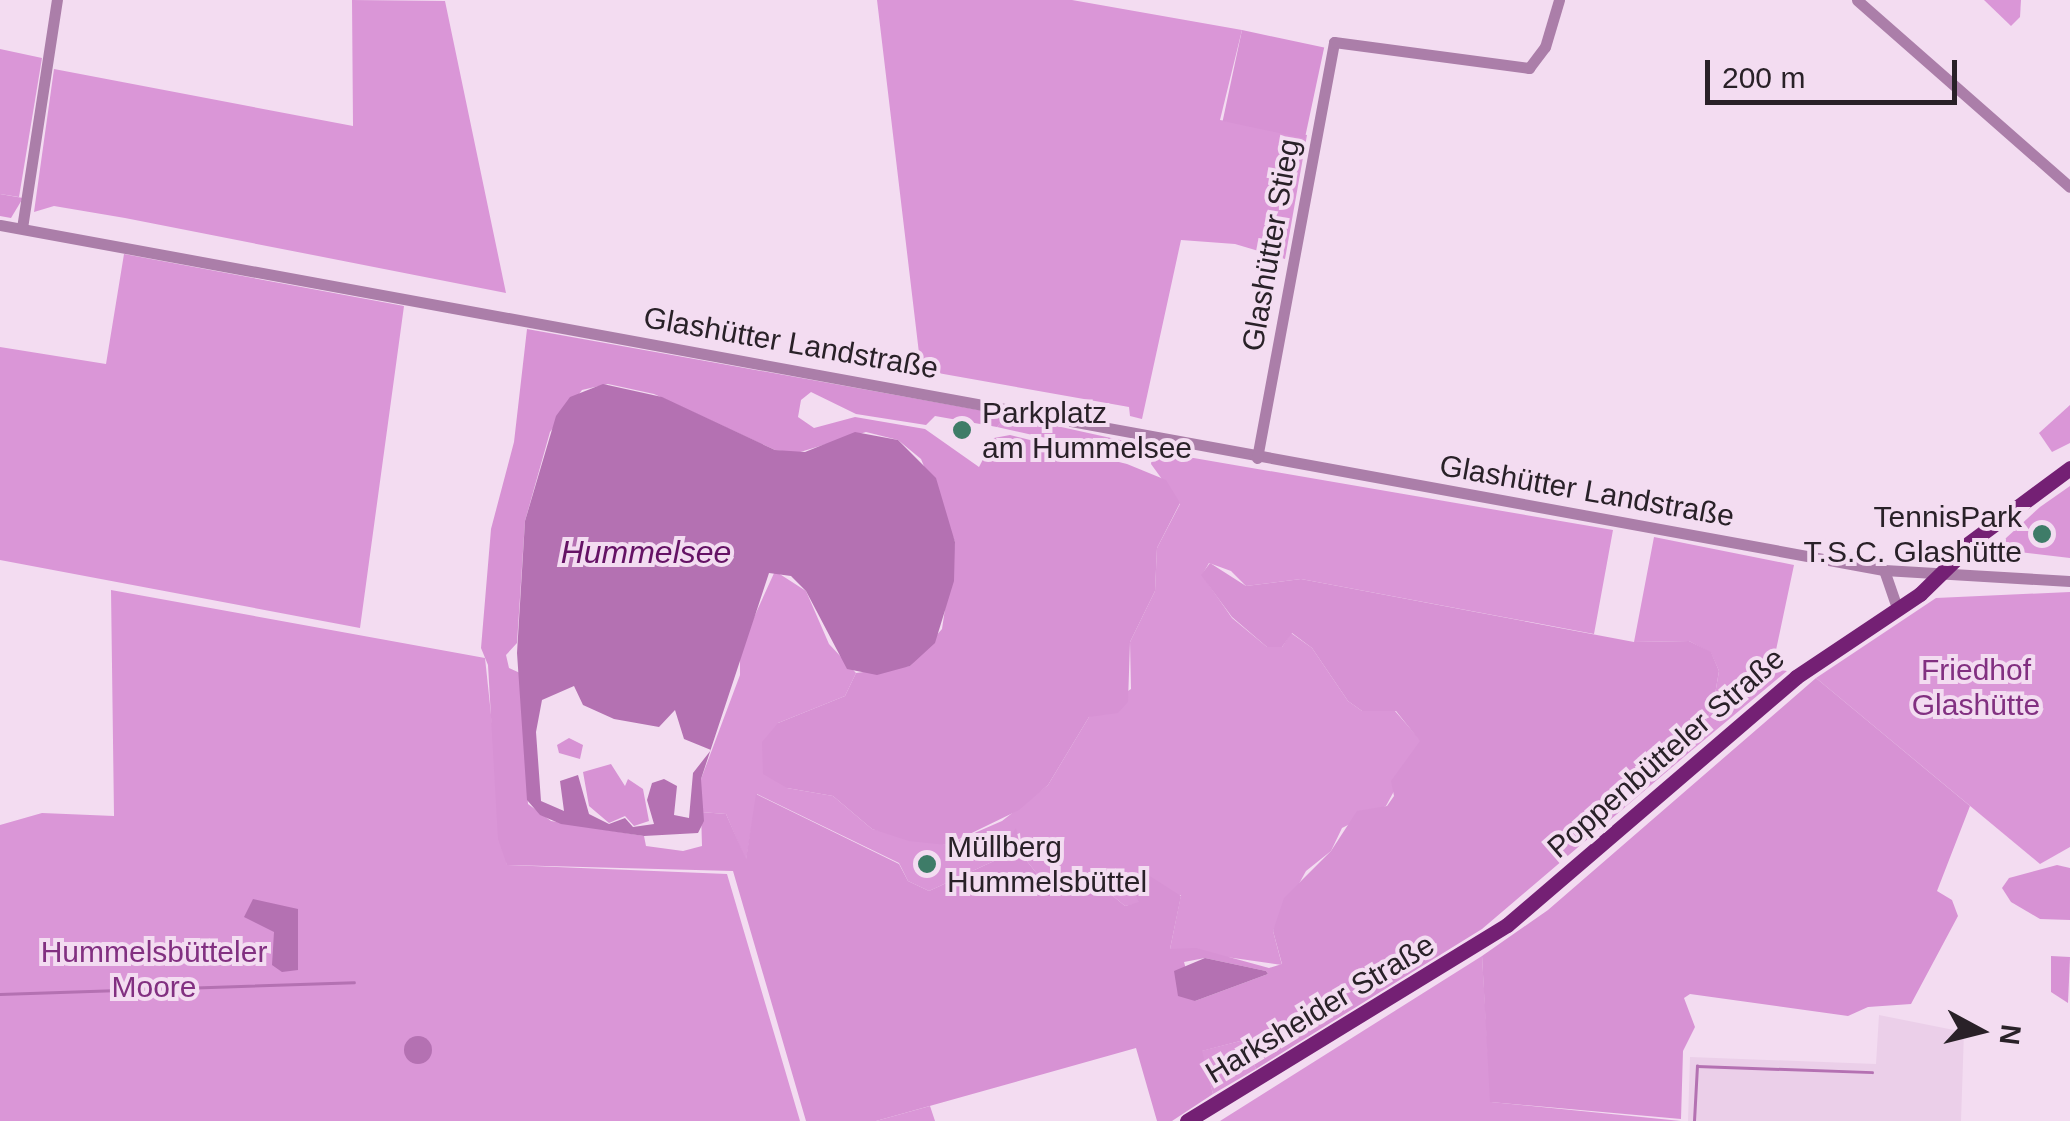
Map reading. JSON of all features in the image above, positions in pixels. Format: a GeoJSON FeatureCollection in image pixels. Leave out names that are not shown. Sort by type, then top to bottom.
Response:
{"type":"FeatureCollection","features":[{"type":"Feature","properties":{"kind":"main road","name":"Poppenbütteler Straße"},"geometry":{"type":"LineString","coordinates":[[1480,943],[1831,649],[1933,577],[2070,468]]}},
{"type":"Feature","properties":{"kind":"main road","name":"Harksheider Straße"},"geometry":{"type":"LineString","coordinates":[[1187,1121],[1480,943]]}},
{"type":"Feature","properties":{"kind":"street"},"geometry":{"type":"LineString","coordinates":[[22,228],[56,0]]}},
{"type":"Feature","properties":{"kind":"street","name":"Glashütter Stieg"},"geometry":{"type":"LineString","coordinates":[[1257,458],[1334,42],[1529,68],[1544,46],[1559,0]]}},
{"type":"Feature","properties":{"kind":"street"},"geometry":{"type":"LineString","coordinates":[[1857,0],[2067,179]]}},
{"type":"Feature","properties":{"kind":"street","name":"Glashütter Landstraße"},"geometry":{"type":"LineString","coordinates":[[0,224],[1257,458],[1884,570],[1933,577],[2070,582]]}},
{"type":"Feature","properties":{"kind":"street"},"geometry":{"type":"LineString","coordinates":[[1884,570],[1893,606]]}},
{"type":"Feature","properties":{"kind":"shaded area"},"geometry":{"type":"Polygon","coordinates":[[[1242,30],[1324,47],[1305,138],[1223,121],[1242,30]]]}},
{"type":"Feature","properties":{"kind":"shaded area"},"geometry":{"type":"Polygon","coordinates":[[[0,194],[23,198],[11,218],[0,216],[0,194]]]}},
{"type":"Feature","properties":{"kind":"shaded area"},"geometry":{"type":"Polygon","coordinates":[[[527,329],[1007,415],[997,427],[935,416],[926,425],[856,414],[811,392],[801,400],[798,417],[814,428],[855,417],[925,429],[979,467],[994,438],[1010,435],[1127,464],[1166,480],[1180,503],[1157,548],[1155,591],[1130,642],[1128,702],[1118,713],[1089,717],[1048,785],[1019,810],[947,845],[909,841],[872,829],[833,796],[787,788],[763,774],[762,742],[778,723],[845,696],[856,673],[910,666],[942,629],[955,542],[921,459],[898,440],[866,432],[797,453],[775,450],[654,394],[608,384],[582,390],[550,432],[525,521],[517,643],[506,655],[509,668],[520,673],[528,804],[551,821],[644,836],[646,846],[683,851],[702,846],[701,812],[726,814],[746,859],[756,794],[899,864],[908,881],[929,891],[994,861],[1016,828],[1022,855],[1038,875],[1064,884],[1117,877],[1113,896],[1125,906],[1139,902],[1132,888],[1145,873],[1181,896],[1170,949],[1196,948],[1269,968],[1282,964],[1273,931],[1284,898],[1331,851],[1357,811],[1387,806],[1394,796],[1391,781],[1420,741],[1396,711],[1362,711],[1348,701],[1312,648],[1292,633],[1282,647],[1267,647],[1232,617],[1201,575],[1210,563],[1246,586],[1301,579],[1634,642],[1689,641],[1711,652],[1719,671],[1713,706],[1691,751],[1482,929],[1256,1069],[1244,1040],[1202,1051],[1213,1094],[1172,1121],[1157,1121],[1136,1048],[876,1121],[806,1121],[733,871],[507,865],[498,839],[488,665],[481,648],[491,529],[514,442],[527,329]],[[1205,958],[1184,962],[1195,1001],[1268,974],[1205,958]]]}},
{"type":"Feature","properties":{"kind":"shaded area"},"geometry":{"type":"Polygon","coordinates":[[[1816,678],[1970,806],[1937,891],[1952,900],[1958,916],[1911,1004],[1868,1007],[1848,1016],[1690,994],[1684,998],[1695,1027],[1683,1051],[1681,1119],[1490,1102],[1482,956],[1548,910],[1816,678]]]}},
{"type":"Feature","properties":{"kind":"shaded area"},"geometry":{"type":"Polygon","coordinates":[[[569,738],[583,745],[580,759],[559,753],[557,745],[569,738]]]}},
{"type":"Feature","properties":{"kind":"shaded area"},"geometry":{"type":"Polygon","coordinates":[[[611,764],[625,786],[628,779],[643,789],[649,821],[634,826],[625,816],[609,823],[589,806],[583,772],[611,764]]]}},
{"type":"Feature","properties":{"kind":"shaded area"},"geometry":{"type":"Polygon","coordinates":[[[2057,865],[2070,868],[2070,920],[2040,919],[2011,902],[2002,888],[2009,878],[2057,865]]]}},
{"type":"Feature","properties":{"kind":"shaded area"},"geometry":{"type":"Polygon","coordinates":[[[2051,956],[2070,957],[2068,1003],[2051,992],[2051,956]]]}},
{"type":"Feature","properties":{"kind":"shaded area"},"geometry":{"type":"Polygon","coordinates":[[[1879,1015],[1964,1032],[1961,1121],[1688,1121],[1690,1057],[1876,1064],[1879,1015]]]}},
{"type":"Feature","properties":{"kind":"green space"},"geometry":{"type":"Polygon","coordinates":[[[352,0],[445,1],[506,293],[125,218],[54,206],[34,212],[54,69],[353,126],[352,0]]]}},
{"type":"Feature","properties":{"kind":"green space"},"geometry":{"type":"Polygon","coordinates":[[[877,0],[1072,0],[1242,30],[1220,120],[1307,135],[1285,259],[1235,244],[1181,240],[1142,419],[1130,416],[1129,407],[921,370],[877,0]]]}},
{"type":"Feature","properties":{"kind":"green space"},"geometry":{"type":"Polygon","coordinates":[[[1984,0],[2021,0],[2020,17],[2011,26],[1984,0]]]}},
{"type":"Feature","properties":{"kind":"green space"},"geometry":{"type":"Polygon","coordinates":[[[0,49],[42,58],[19,197],[0,194],[0,49]]]}},
{"type":"Feature","properties":{"kind":"green space"},"geometry":{"type":"Polygon","coordinates":[[[124,254],[404,306],[360,628],[0,560],[0,347],[106,364],[124,254]]]}},
{"type":"Feature","properties":{"kind":"green space"},"geometry":{"type":"Polygon","coordinates":[[[2070,405],[2070,443],[2052,452],[2039,433],[2070,405]]]}},
{"type":"Feature","properties":{"kind":"green space"},"geometry":{"type":"Polygon","coordinates":[[[1007,415],[1138,444],[1144,454],[1135,458],[997,427],[1007,415]]]}},
{"type":"Feature","properties":{"kind":"green space"},"geometry":{"type":"Polygon","coordinates":[[[1153,451],[1613,530],[1594,634],[1301,579],[1246,586],[1231,571],[1209,563],[1202,575],[1232,618],[1267,647],[1282,647],[1291,633],[1312,648],[1348,701],[1362,711],[1395,711],[1421,741],[1386,806],[1342,828],[1331,851],[1306,871],[1273,931],[1282,965],[1170,949],[1181,895],[1125,906],[1113,896],[1117,878],[1064,884],[1038,875],[1022,855],[1020,833],[1007,838],[994,861],[929,891],[908,881],[899,863],[757,794],[746,861],[726,814],[701,812],[701,779],[740,675],[740,648],[775,571],[806,591],[829,644],[856,673],[845,696],[778,723],[787,788],[833,796],[872,829],[947,845],[1002,821],[1048,785],[1089,717],[1131,689],[1130,642],[1155,591],[1157,548],[1180,504],[1151,464],[1153,451]]]}},
{"type":"Feature","properties":{"kind":"green space"},"geometry":{"type":"Polygon","coordinates":[[[2070,486],[2070,558],[1994,549],[2040,507],[2070,486]]]}},
{"type":"Feature","properties":{"kind":"green space"},"geometry":{"type":"Polygon","coordinates":[[[1654,537],[1794,565],[1772,669],[1787,671],[1691,751],[1713,706],[1719,671],[1711,653],[1689,641],[1634,642],[1654,537]]]}},
{"type":"Feature","properties":{"kind":"green space","name":"Hummelsbütteler Moore"},"geometry":{"type":"Polygon","coordinates":[[[111,590],[485,658],[507,865],[727,874],[800,1121],[0,1121],[0,825],[42,813],[114,816],[111,590]]]}},
{"type":"Feature","properties":{"kind":"green space","name":"Friedhof Glashütte"},"geometry":{"type":"Polygon","coordinates":[[[2070,592],[2070,847],[2040,864],[1816,678],[1936,598],[2070,592]]]}},
{"type":"Feature","properties":{"kind":"green space"},"geometry":{"type":"Polygon","coordinates":[[[1482,956],[1491,1102],[1681,1121],[1220,1121],[1482,956]]]}},
{"type":"Feature","properties":{"kind":"green space"},"geometry":{"type":"Polygon","coordinates":[[[1244,1040],[1256,1069],[1213,1094],[1201,1051],[1244,1040]]]}},
{"type":"Feature","properties":{"kind":"green space"},"geometry":{"type":"Polygon","coordinates":[[[930,1106],[935,1121],[876,1121],[930,1106]]]}},
{"type":"Feature","properties":{"kind":"water","name":"Hummelsee"},"geometry":{"type":"Polygon","coordinates":[[[603,384],[662,397],[775,450],[805,452],[855,432],[898,440],[936,478],[955,542],[954,581],[935,643],[910,666],[877,675],[847,669],[806,591],[791,576],[769,573],[711,750],[684,739],[675,710],[659,727],[614,719],[583,705],[574,686],[542,700],[536,732],[541,801],[564,811],[560,781],[578,775],[589,814],[609,824],[625,818],[633,827],[654,824],[647,800],[652,783],[664,779],[677,786],[674,815],[689,818],[693,773],[710,751],[701,779],[704,821],[698,833],[644,836],[561,824],[540,815],[527,800],[517,653],[525,521],[556,416],[570,397],[603,384]]]}},
{"type":"Feature","properties":{"kind":"water"},"geometry":{"type":"Polygon","coordinates":[[[253,899],[298,909],[298,970],[282,972],[272,965],[274,932],[244,917],[253,899]]]}},
{"type":"Feature","properties":{"kind":"water"},"geometry":{"type":"Polygon","coordinates":[[[1205,958],[1268,974],[1195,1001],[1178,996],[1174,971],[1205,958]]]}},
{"type":"Feature","properties":{"kind":"water"},"geometry":{"type":"Polygon","coordinates":[[[418,1036],[428,1040],[432,1050],[428,1060],[418,1064],[408,1060],[404,1050],[408,1040],[418,1036]]]}},
{"type":"Feature","properties":{"kind":"waterway"},"geometry":{"type":"LineString","coordinates":[[0,994],[354,982]]}},
{"type":"Feature","properties":{"kind":"waterway"},"geometry":{"type":"LineString","coordinates":[[1694,1121],[1697,1066],[1872,1072]]}},
{"type":"Feature","properties":{"kind":"place","name":"Parkplatz am Hummelsee"},"geometry":{"type":"Point","coordinates":[962,430]}},
{"type":"Feature","properties":{"kind":"place","name":"TennisPark T.S.C. Glashütte"},"geometry":{"type":"Point","coordinates":[2042,534]}},
{"type":"Feature","properties":{"kind":"place","name":"Müllberg Hummelsbüttel"},"geometry":{"type":"Point","coordinates":[927,864]}}]}
